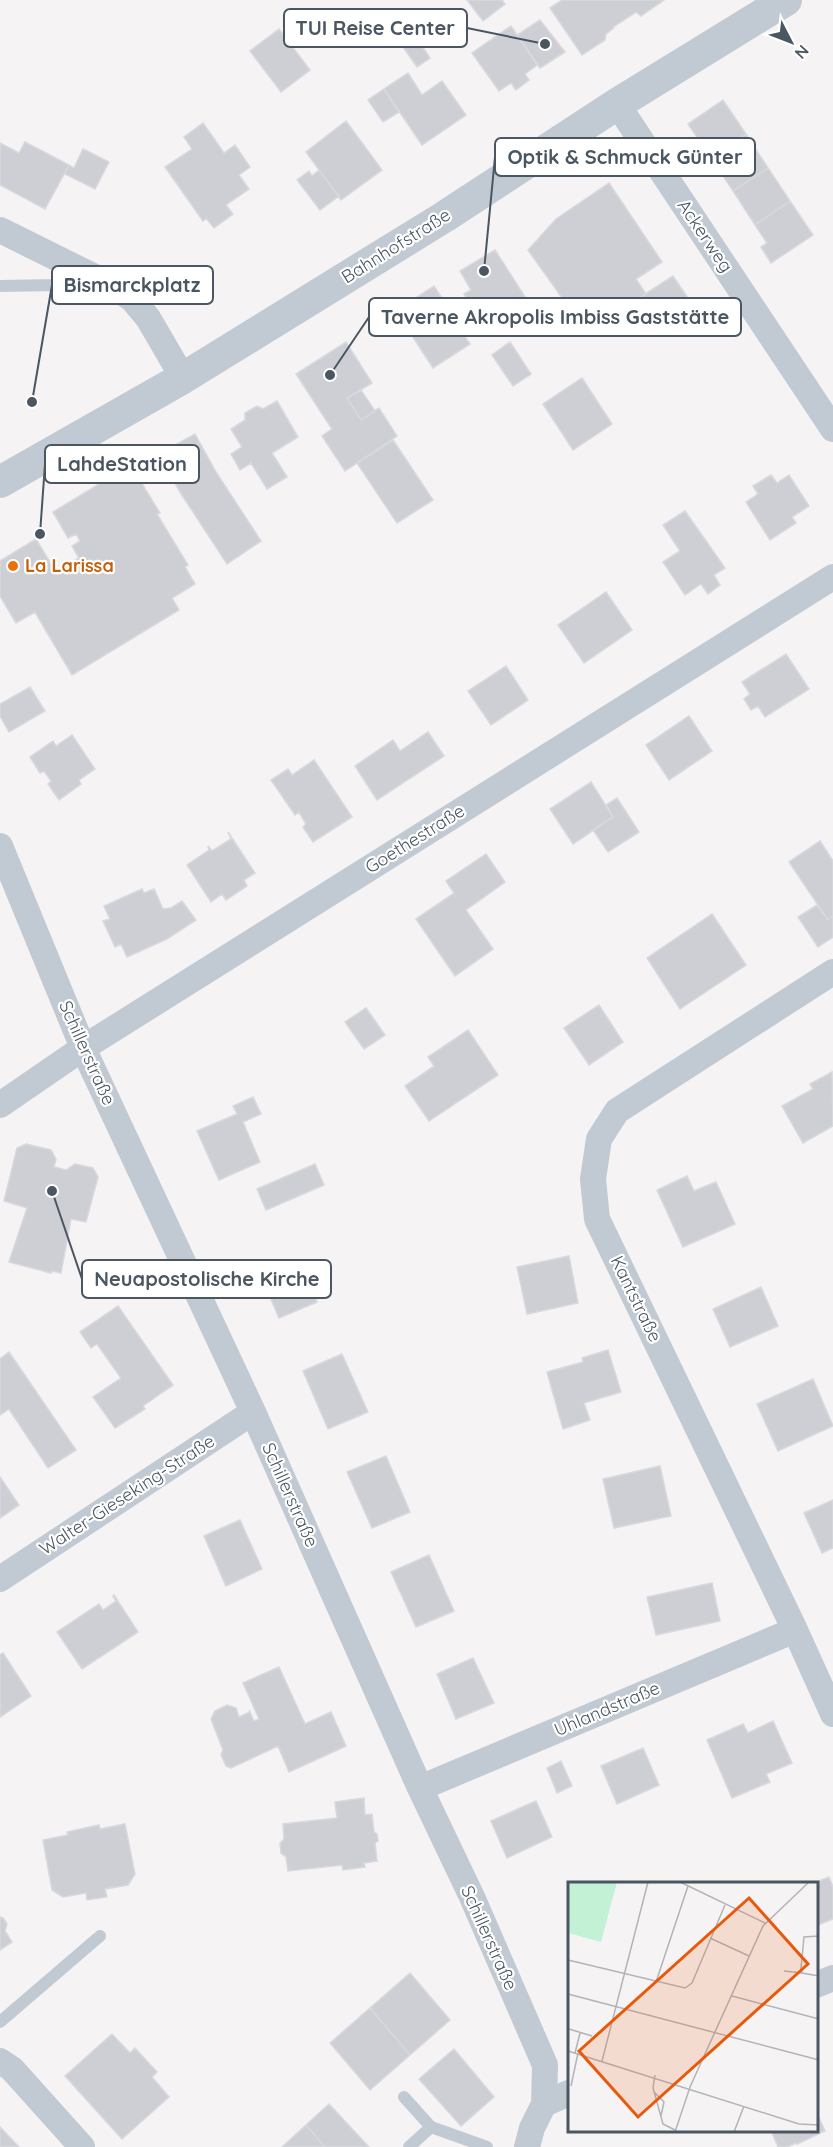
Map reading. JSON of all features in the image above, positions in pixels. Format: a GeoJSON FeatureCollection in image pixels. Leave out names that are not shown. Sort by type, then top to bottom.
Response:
{"type":"FeatureCollection","features":[{"type":"Feature","properties":{"kind":"street","name":"Bahnhofstraße"},"geometry":{"type":"LineString","coordinates":[[0,482],[183,378],[444,217],[617,104],[786,0]]}},
{"type":"Feature","properties":{"kind":"street","name":"Ackerweg"},"geometry":{"type":"LineString","coordinates":[[617,104],[833,429]]}},
{"type":"Feature","properties":{"kind":"street"},"geometry":{"type":"LineString","coordinates":[[0,230],[111,285],[132,299],[148,318],[183,378]]}},
{"type":"Feature","properties":{"kind":"street","name":"Goethestraße"},"geometry":{"type":"LineString","coordinates":[[0,1105],[83,1048],[833,577]]}},
{"type":"Feature","properties":{"kind":"street","name":"Schillerstraße"},"geometry":{"type":"LineString","coordinates":[[0,846],[83,1048],[253,1412],[420,1788],[472,1897],[545,2065],[544,2104],[532,2128],[527,2147]]}},
{"type":"Feature","properties":{"kind":"street","name":"Kantstraße"},"geometry":{"type":"LineString","coordinates":[[831,978],[617,1112],[599,1139],[593,1179],[597,1219],[795,1630],[833,1714]]}},
{"type":"Feature","properties":{"kind":"street","name":"Walter-Gieseking-Straße"},"geometry":{"type":"LineString","coordinates":[[0,1579],[253,1412]]}},
{"type":"Feature","properties":{"kind":"street","name":"Uhlandstraße"},"geometry":{"type":"LineString","coordinates":[[420,1788],[795,1630]]}},
{"type":"Feature","properties":{"kind":"street"},"geometry":{"type":"LineString","coordinates":[[818,1984],[833,1978]]}},
{"type":"Feature","properties":{"kind":"street"},"geometry":{"type":"LineString","coordinates":[[0,2061],[12,2069],[82,2147]]}},
{"type":"Feature","properties":{"kind":"street"},"geometry":{"type":"LineString","coordinates":[[544,2104],[568,2093]]}},
{"type":"Feature","properties":{"kind":"lane"},"geometry":{"type":"LineString","coordinates":[[0,286],[56,285],[70,264]]}},
{"type":"Feature","properties":{"kind":"lane"},"geometry":{"type":"LineString","coordinates":[[0,2022],[100,1936]]}},
{"type":"Feature","properties":{"kind":"lane"},"geometry":{"type":"LineString","coordinates":[[404,2097],[431,2127],[487,2147]]}},
{"type":"Feature","properties":{"kind":"lane"},"geometry":{"type":"LineString","coordinates":[[409,2147],[431,2127]]}},
{"type":"Feature","properties":{"kind":"building"},"geometry":{"type":"Polygon","coordinates":[[[467,0],[502,0],[505,4],[483,21],[467,0]]]}},
{"type":"Feature","properties":{"kind":"building"},"geometry":{"type":"Polygon","coordinates":[[[562,0],[664,0],[641,16],[636,12],[613,27],[606,34],[605,40],[582,55],[550,8],[562,0]]]}},
{"type":"Feature","properties":{"kind":"building"},"geometry":{"type":"Polygon","coordinates":[[[540,20],[565,52],[540,68],[517,35],[540,20]]]}},
{"type":"Feature","properties":{"kind":"building"},"geometry":{"type":"Polygon","coordinates":[[[511,26],[537,65],[525,74],[529,80],[516,90],[511,83],[499,91],[472,53],[511,26]]]}},
{"type":"Feature","properties":{"kind":"building"},"geometry":{"type":"Polygon","coordinates":[[[279,29],[310,70],[281,92],[250,51],[279,29]]]}},
{"type":"Feature","properties":{"kind":"building"},"geometry":{"type":"Polygon","coordinates":[[[415,35],[430,58],[417,67],[401,44],[415,35]]]}},
{"type":"Feature","properties":{"kind":"building"},"geometry":{"type":"Polygon","coordinates":[[[408,73],[422,95],[442,81],[466,115],[422,145],[384,89],[408,73]]]}},
{"type":"Feature","properties":{"kind":"building"},"geometry":{"type":"Polygon","coordinates":[[[384,89],[399,112],[383,122],[368,100],[384,89]]]}},
{"type":"Feature","properties":{"kind":"building"},"geometry":{"type":"Polygon","coordinates":[[[723,100],[746,134],[711,158],[688,124],[723,100]]]}},
{"type":"Feature","properties":{"kind":"building"},"geometry":{"type":"Polygon","coordinates":[[[346,121],[382,170],[341,200],[306,152],[346,121]]]}},
{"type":"Feature","properties":{"kind":"building"},"geometry":{"type":"Polygon","coordinates":[[[203,123],[224,153],[235,145],[250,167],[239,175],[249,189],[226,205],[233,214],[214,228],[206,218],[203,221],[165,167],[192,149],[184,137],[203,123]]]}},
{"type":"Feature","properties":{"kind":"building"},"geometry":{"type":"Polygon","coordinates":[[[746,134],[768,168],[733,191],[711,158],[746,134]]]}},
{"type":"Feature","properties":{"kind":"building"},"geometry":{"type":"Polygon","coordinates":[[[25,142],[69,165],[45,209],[0,185],[0,143],[19,153],[25,142]]]}},
{"type":"Feature","properties":{"kind":"building"},"geometry":{"type":"Polygon","coordinates":[[[83,149],[109,162],[95,189],[65,174],[69,165],[74,168],[83,149]]]}},
{"type":"Feature","properties":{"kind":"building"},"geometry":{"type":"Polygon","coordinates":[[[768,168],[790,201],[755,225],[733,191],[768,168]]]}},
{"type":"Feature","properties":{"kind":"building"},"geometry":{"type":"Polygon","coordinates":[[[319,170],[339,196],[320,210],[297,180],[309,171],[312,176],[319,170]]]}},
{"type":"Feature","properties":{"kind":"building"},"geometry":{"type":"Polygon","coordinates":[[[609,183],[662,262],[636,279],[646,294],[602,324],[591,309],[577,319],[528,250],[556,219],[609,183]]]}},
{"type":"Feature","properties":{"kind":"building"},"geometry":{"type":"Polygon","coordinates":[[[790,201],[813,235],[771,263],[761,247],[767,243],[755,225],[790,201]]]}},
{"type":"Feature","properties":{"kind":"building"},"geometry":{"type":"Polygon","coordinates":[[[495,250],[527,300],[492,322],[479,302],[471,306],[464,294],[471,290],[460,271],[495,250]]]}},
{"type":"Feature","properties":{"kind":"building"},"geometry":{"type":"Polygon","coordinates":[[[673,276],[696,310],[662,332],[639,298],[673,276]]]}},
{"type":"Feature","properties":{"kind":"building"},"geometry":{"type":"Polygon","coordinates":[[[434,286],[470,344],[433,368],[396,311],[434,286]]]}},
{"type":"Feature","properties":{"kind":"building"},"geometry":{"type":"Polygon","coordinates":[[[346,342],[372,383],[347,398],[361,420],[379,408],[397,436],[345,471],[322,436],[332,429],[296,374],[346,342]]]}},
{"type":"Feature","properties":{"kind":"building"},"geometry":{"type":"Polygon","coordinates":[[[510,342],[531,374],[513,386],[492,355],[510,342]]]}},
{"type":"Feature","properties":{"kind":"building"},"geometry":{"type":"Polygon","coordinates":[[[582,378],[612,424],[573,450],[543,404],[582,378]]]}},
{"type":"Feature","properties":{"kind":"building"},"geometry":{"type":"Polygon","coordinates":[[[361,390],[375,411],[361,420],[347,398],[361,390]]]}},
{"type":"Feature","properties":{"kind":"building"},"geometry":{"type":"Polygon","coordinates":[[[277,401],[298,437],[272,453],[287,477],[267,489],[251,463],[240,470],[231,454],[242,447],[231,429],[245,420],[245,413],[257,406],[263,409],[277,401]]]}},
{"type":"Feature","properties":{"kind":"building"},"geometry":{"type":"Polygon","coordinates":[[[195,434],[216,472],[261,541],[227,564],[180,492],[159,454],[195,434]]]}},
{"type":"Feature","properties":{"kind":"building"},"geometry":{"type":"Polygon","coordinates":[[[393,440],[433,500],[397,523],[357,463],[393,440]]]}},
{"type":"Feature","properties":{"kind":"building"},"geometry":{"type":"Polygon","coordinates":[[[127,467],[130,471],[133,469],[160,513],[157,514],[188,565],[185,567],[195,584],[172,598],[179,610],[72,675],[35,612],[16,623],[0,596],[0,561],[36,539],[56,572],[79,558],[72,546],[80,541],[76,534],[68,538],[53,512],[127,467]]]}},
{"type":"Feature","properties":{"kind":"building"},"geometry":{"type":"Polygon","coordinates":[[[771,475],[777,483],[789,475],[809,506],[792,517],[796,523],[770,540],[746,502],[758,494],[753,486],[771,475]]]}},
{"type":"Feature","properties":{"kind":"building"},"geometry":{"type":"Polygon","coordinates":[[[685,511],[725,568],[714,575],[720,585],[708,594],[701,584],[685,595],[663,562],[680,551],[663,525],[685,511]]]}},
{"type":"Feature","properties":{"kind":"building"},"geometry":{"type":"Polygon","coordinates":[[[606,592],[632,630],[584,663],[558,625],[606,592]]]}},
{"type":"Feature","properties":{"kind":"building"},"geometry":{"type":"Polygon","coordinates":[[[786,654],[809,689],[765,717],[758,706],[751,710],[744,699],[750,694],[742,682],[786,654]]]}},
{"type":"Feature","properties":{"kind":"building"},"geometry":{"type":"Polygon","coordinates":[[[506,666],[528,700],[491,725],[468,691],[506,666]]]}},
{"type":"Feature","properties":{"kind":"building"},"geometry":{"type":"Polygon","coordinates":[[[30,687],[45,711],[9,732],[0,716],[0,704],[30,687]]]}},
{"type":"Feature","properties":{"kind":"building"},"geometry":{"type":"Polygon","coordinates":[[[689,716],[712,751],[669,780],[646,745],[689,716]]]}},
{"type":"Feature","properties":{"kind":"building"},"geometry":{"type":"Polygon","coordinates":[[[428,732],[444,756],[377,800],[355,766],[393,740],[400,751],[428,732]]]}},
{"type":"Feature","properties":{"kind":"building"},"geometry":{"type":"Polygon","coordinates":[[[72,735],[95,769],[79,780],[81,784],[59,800],[48,784],[51,781],[44,771],[40,773],[30,757],[53,741],[56,746],[72,735]]]}},
{"type":"Feature","properties":{"kind":"building"},"geometry":{"type":"Polygon","coordinates":[[[314,760],[352,817],[313,842],[303,827],[306,824],[299,812],[295,815],[271,780],[288,769],[292,775],[314,760]]]}},
{"type":"Feature","properties":{"kind":"building"},"geometry":{"type":"Polygon","coordinates":[[[591,782],[613,817],[573,844],[550,809],[591,782]]]}},
{"type":"Feature","properties":{"kind":"building"},"geometry":{"type":"Polygon","coordinates":[[[617,798],[639,832],[608,852],[593,830],[613,817],[606,805],[617,798]]]}},
{"type":"Feature","properties":{"kind":"building"},"geometry":{"type":"Polygon","coordinates":[[[228,832],[255,873],[244,880],[247,886],[226,900],[222,894],[211,902],[187,865],[209,850],[208,846],[212,851],[231,839],[228,832]]]}},
{"type":"Feature","properties":{"kind":"building"},"geometry":{"type":"Polygon","coordinates":[[[820,841],[833,861],[833,916],[828,920],[789,862],[820,841]]]}},
{"type":"Feature","properties":{"kind":"building"},"geometry":{"type":"Polygon","coordinates":[[[486,854],[505,882],[466,910],[493,949],[455,976],[416,919],[454,893],[446,881],[486,854]]]}},
{"type":"Feature","properties":{"kind":"building"},"geometry":{"type":"Polygon","coordinates":[[[142,889],[144,893],[154,889],[163,909],[171,908],[182,901],[196,920],[167,939],[127,957],[121,944],[115,947],[103,921],[110,919],[104,906],[142,889]]]}},
{"type":"Feature","properties":{"kind":"building"},"geometry":{"type":"Polygon","coordinates":[[[817,905],[828,920],[833,916],[833,937],[818,947],[798,917],[817,905]]]}},
{"type":"Feature","properties":{"kind":"building"},"geometry":{"type":"Polygon","coordinates":[[[712,914],[746,965],[680,1009],[647,958],[712,914]]]}},
{"type":"Feature","properties":{"kind":"building"},"geometry":{"type":"Polygon","coordinates":[[[599,1005],[623,1042],[589,1065],[564,1028],[599,1005]]]}},
{"type":"Feature","properties":{"kind":"building"},"geometry":{"type":"Polygon","coordinates":[[[366,1008],[385,1035],[364,1049],[345,1022],[366,1008]]]}},
{"type":"Feature","properties":{"kind":"building"},"geometry":{"type":"Polygon","coordinates":[[[468,1030],[498,1075],[429,1121],[405,1086],[434,1066],[428,1057],[468,1030]]]}},
{"type":"Feature","properties":{"kind":"building"},"geometry":{"type":"Polygon","coordinates":[[[832,1072],[833,1126],[803,1143],[782,1106],[813,1089],[810,1084],[832,1072]]]}},
{"type":"Feature","properties":{"kind":"building"},"geometry":{"type":"Polygon","coordinates":[[[253,1097],[261,1114],[243,1122],[260,1162],[219,1180],[197,1131],[237,1114],[233,1106],[253,1097]]]}},
{"type":"Feature","properties":{"kind":"building"},"geometry":{"type":"Polygon","coordinates":[[[26,1144],[51,1150],[56,1159],[54,1167],[66,1170],[75,1164],[93,1168],[98,1177],[86,1222],[71,1219],[61,1273],[52,1271],[51,1273],[9,1262],[27,1208],[4,1201],[17,1148],[26,1144]]]}},
{"type":"Feature","properties":{"kind":"building"},"geometry":{"type":"Polygon","coordinates":[[[315,1164],[324,1185],[266,1210],[257,1189],[315,1164]]]}},
{"type":"Feature","properties":{"kind":"building"},"geometry":{"type":"Polygon","coordinates":[[[687,1176],[694,1191],[716,1182],[735,1224],[683,1247],[657,1190],[687,1176]]]}},
{"type":"Feature","properties":{"kind":"building"},"geometry":{"type":"Polygon","coordinates":[[[569,1256],[578,1303],[527,1314],[517,1267],[569,1256]]]}},
{"type":"Feature","properties":{"kind":"building"},"geometry":{"type":"Polygon","coordinates":[[[298,1260],[317,1302],[279,1318],[261,1276],[298,1260]]]}},
{"type":"Feature","properties":{"kind":"building"},"geometry":{"type":"Polygon","coordinates":[[[761,1287],[778,1326],[730,1347],[713,1309],[761,1287]]]}},
{"type":"Feature","properties":{"kind":"building"},"geometry":{"type":"Polygon","coordinates":[[[118,1306],[173,1385],[143,1406],[145,1409],[115,1428],[93,1397],[121,1378],[97,1344],[91,1348],[80,1332],[118,1306]]]}},
{"type":"Feature","properties":{"kind":"building"},"geometry":{"type":"Polygon","coordinates":[[[608,1350],[621,1392],[584,1403],[590,1420],[563,1429],[547,1372],[583,1362],[582,1358],[608,1350]]]}},
{"type":"Feature","properties":{"kind":"building"},"geometry":{"type":"Polygon","coordinates":[[[9,1352],[76,1450],[48,1468],[9,1409],[0,1415],[0,1359],[9,1352]]]}},
{"type":"Feature","properties":{"kind":"building"},"geometry":{"type":"Polygon","coordinates":[[[342,1354],[368,1412],[328,1429],[303,1371],[342,1354]]]}},
{"type":"Feature","properties":{"kind":"building"},"geometry":{"type":"Polygon","coordinates":[[[813,1379],[833,1426],[778,1451],[757,1404],[813,1379]]]}},
{"type":"Feature","properties":{"kind":"building"},"geometry":{"type":"Polygon","coordinates":[[[386,1456],[410,1512],[372,1528],[347,1472],[386,1456]]]}},
{"type":"Feature","properties":{"kind":"building"},"geometry":{"type":"Polygon","coordinates":[[[660,1466],[671,1516],[614,1528],[603,1479],[660,1466]]]}},
{"type":"Feature","properties":{"kind":"building"},"geometry":{"type":"Polygon","coordinates":[[[0,1477],[19,1505],[0,1518],[0,1477]]]}},
{"type":"Feature","properties":{"kind":"building"},"geometry":{"type":"Polygon","coordinates":[[[833,1500],[833,1548],[822,1553],[804,1513],[833,1500]]]}},
{"type":"Feature","properties":{"kind":"building"},"geometry":{"type":"Polygon","coordinates":[[[240,1520],[262,1569],[226,1586],[204,1536],[240,1520]]]}},
{"type":"Feature","properties":{"kind":"building"},"geometry":{"type":"Polygon","coordinates":[[[429,1555],[454,1611],[416,1627],[391,1572],[429,1555]]]}},
{"type":"Feature","properties":{"kind":"building"},"geometry":{"type":"Polygon","coordinates":[[[712,1583],[720,1621],[656,1635],[647,1597],[712,1583]]]}},
{"type":"Feature","properties":{"kind":"building"},"geometry":{"type":"Polygon","coordinates":[[[114,1595],[138,1632],[82,1669],[57,1632],[99,1604],[103,1610],[116,1601],[114,1595]]]}},
{"type":"Feature","properties":{"kind":"building"},"geometry":{"type":"Polygon","coordinates":[[[3,1653],[31,1696],[0,1717],[0,1655],[3,1653]]]}},
{"type":"Feature","properties":{"kind":"building"},"geometry":{"type":"Polygon","coordinates":[[[473,1658],[494,1703],[456,1719],[437,1674],[473,1658]]]}},
{"type":"Feature","properties":{"kind":"building"},"geometry":{"type":"Polygon","coordinates":[[[279,1667],[305,1724],[331,1712],[346,1746],[289,1772],[278,1746],[231,1768],[226,1766],[221,1755],[223,1750],[211,1719],[215,1711],[227,1705],[236,1708],[239,1717],[250,1712],[254,1721],[259,1719],[243,1683],[279,1667]]]}},
{"type":"Feature","properties":{"kind":"building"},"geometry":{"type":"Polygon","coordinates":[[[773,1721],[792,1763],[766,1774],[770,1782],[732,1798],[707,1740],[743,1724],[748,1733],[773,1721]]]}},
{"type":"Feature","properties":{"kind":"building"},"geometry":{"type":"Polygon","coordinates":[[[643,1748],[659,1785],[617,1804],[601,1766],[643,1748]]]}},
{"type":"Feature","properties":{"kind":"building"},"geometry":{"type":"Polygon","coordinates":[[[561,1761],[572,1786],[557,1793],[547,1768],[561,1761]]]}},
{"type":"Feature","properties":{"kind":"building"},"geometry":{"type":"Polygon","coordinates":[[[364,1798],[365,1815],[372,1814],[374,1832],[377,1834],[378,1841],[375,1843],[377,1861],[364,1863],[365,1867],[343,1870],[342,1865],[288,1871],[286,1857],[281,1853],[280,1843],[284,1839],[283,1824],[337,1818],[335,1802],[364,1798]]]}},
{"type":"Feature","properties":{"kind":"building"},"geometry":{"type":"Polygon","coordinates":[[[536,1801],[552,1837],[507,1858],[491,1821],[536,1801]]]}},
{"type":"Feature","properties":{"kind":"building"},"geometry":{"type":"Polygon","coordinates":[[[125,1824],[135,1874],[128,1885],[105,1889],[107,1897],[87,1900],[86,1893],[63,1897],[52,1890],[43,1840],[99,1825],[100,1829],[125,1824]]]}},
{"type":"Feature","properties":{"kind":"building"},"geometry":{"type":"Polygon","coordinates":[[[829,1877],[833,1887],[833,1919],[818,1925],[818,1882],[829,1877]]]}},
{"type":"Feature","properties":{"kind":"building"},"geometry":{"type":"Polygon","coordinates":[[[0,1917],[7,1924],[5,1931],[12,1942],[0,1950],[0,1917]]]}},
{"type":"Feature","properties":{"kind":"building"},"geometry":{"type":"Polygon","coordinates":[[[410,1973],[450,2020],[410,2055],[370,2008],[410,1973]]]}},
{"type":"Feature","properties":{"kind":"building"},"geometry":{"type":"Polygon","coordinates":[[[370,2008],[410,2055],[370,2090],[330,2043],[370,2008]]]}},
{"type":"Feature","properties":{"kind":"building"},"geometry":{"type":"Polygon","coordinates":[[[112,2034],[130,2053],[135,2048],[157,2072],[152,2077],[169,2097],[122,2139],[65,2076],[112,2034]]]}},
{"type":"Feature","properties":{"kind":"building"},"geometry":{"type":"Polygon","coordinates":[[[454,2049],[494,2097],[461,2126],[419,2079],[454,2049]]]}},
{"type":"Feature","properties":{"kind":"building"},"geometry":{"type":"Polygon","coordinates":[[[329,2104],[369,2147],[325,2147],[306,2125],[329,2104]]]}},
{"type":"Feature","properties":{"kind":"building"},"geometry":{"type":"Polygon","coordinates":[[[818,2115],[825,2131],[797,2144],[778,2147],[772,2132],[818,2132],[818,2115]]]}},
{"type":"Feature","properties":{"kind":"building"},"geometry":{"type":"Polygon","coordinates":[[[306,2125],[325,2147],[282,2147],[306,2125]]]}},
{"type":"Feature","properties":{"kind":"building"},"geometry":{"type":"Polygon","coordinates":[[[0,2127],[19,2147],[0,2147],[0,2127]]]}},
{"type":"Feature","properties":{"kind":"place","name":"TUI Reise Center"},"geometry":{"type":"Point","coordinates":[545,44]}},
{"type":"Feature","properties":{"kind":"place","name":"Optik & Schmuck Günter"},"geometry":{"type":"Point","coordinates":[484,271]}},
{"type":"Feature","properties":{"kind":"place","name":"Taverne Akropolis Imbiss Gaststätte"},"geometry":{"type":"Point","coordinates":[330,375]}},
{"type":"Feature","properties":{"kind":"place","name":"Bismarckplatz"},"geometry":{"type":"Point","coordinates":[32,402]}},
{"type":"Feature","properties":{"kind":"place","name":"LahdeStation"},"geometry":{"type":"Point","coordinates":[40,534]}},
{"type":"Feature","properties":{"kind":"place","name":"La Larissa"},"geometry":{"type":"Point","coordinates":[13,566]}},
{"type":"Feature","properties":{"kind":"place","name":"Neuapostolische Kirche"},"geometry":{"type":"Point","coordinates":[52,1191]}}]}
